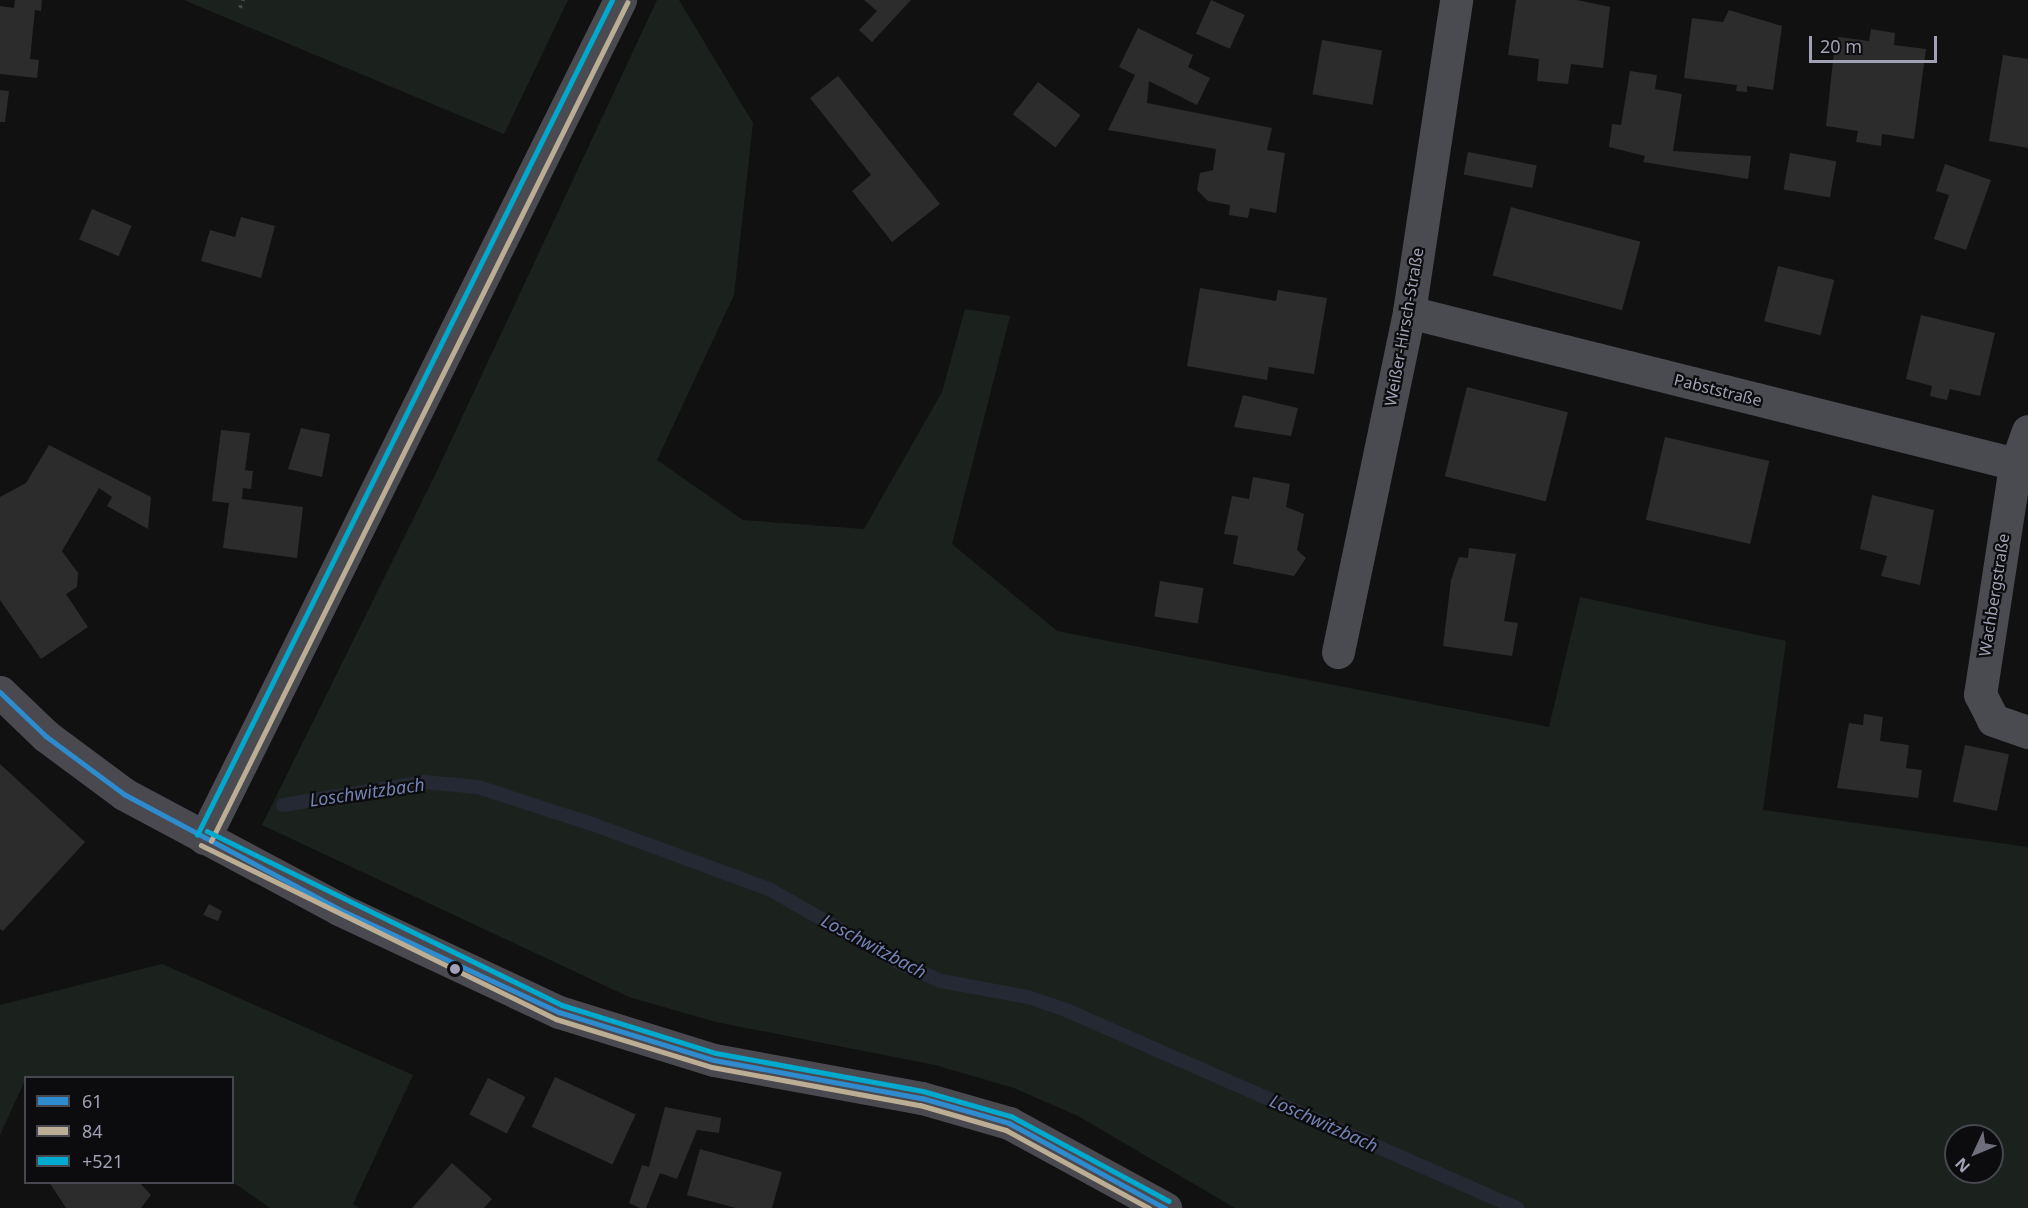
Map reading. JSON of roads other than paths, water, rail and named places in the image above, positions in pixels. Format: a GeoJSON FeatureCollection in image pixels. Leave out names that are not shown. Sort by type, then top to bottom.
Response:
{"type":"FeatureCollection","features":[{"type":"Feature","properties":{"kind":"main road"},"geometry":{"type":"LineString","coordinates":[[0,692],[102,780],[204,838],[559,1012],[714,1060],[922,1098],[1009,1122],[1165,1208]]}},
{"type":"Feature","properties":{"kind":"street"},"geometry":{"type":"LineString","coordinates":[[204,838],[620,0]]}},
{"type":"Feature","properties":{"kind":"street","name":"Weißer-Hirsch-Straße"},"geometry":{"type":"LineString","coordinates":[[1338,652],[1409,312],[1456,0]]}},
{"type":"Feature","properties":{"kind":"street","name":"Pabststraße"},"geometry":{"type":"LineString","coordinates":[[1409,312],[2021,467]]}},
{"type":"Feature","properties":{"kind":"street","name":"Wachbergstraße"},"geometry":{"type":"LineString","coordinates":[[2028,431],[1980,694],[1993,720],[2028,732]]}},
{"type":"Feature","properties":{"kind":"waterway","name":"Loschwitzbach"},"geometry":{"type":"LineString","coordinates":[[283,805],[424,782],[478,787],[595,825],[769,889],[901,964],[941,981],[1028,997],[1066,1010],[1517,1208]]}}]}
